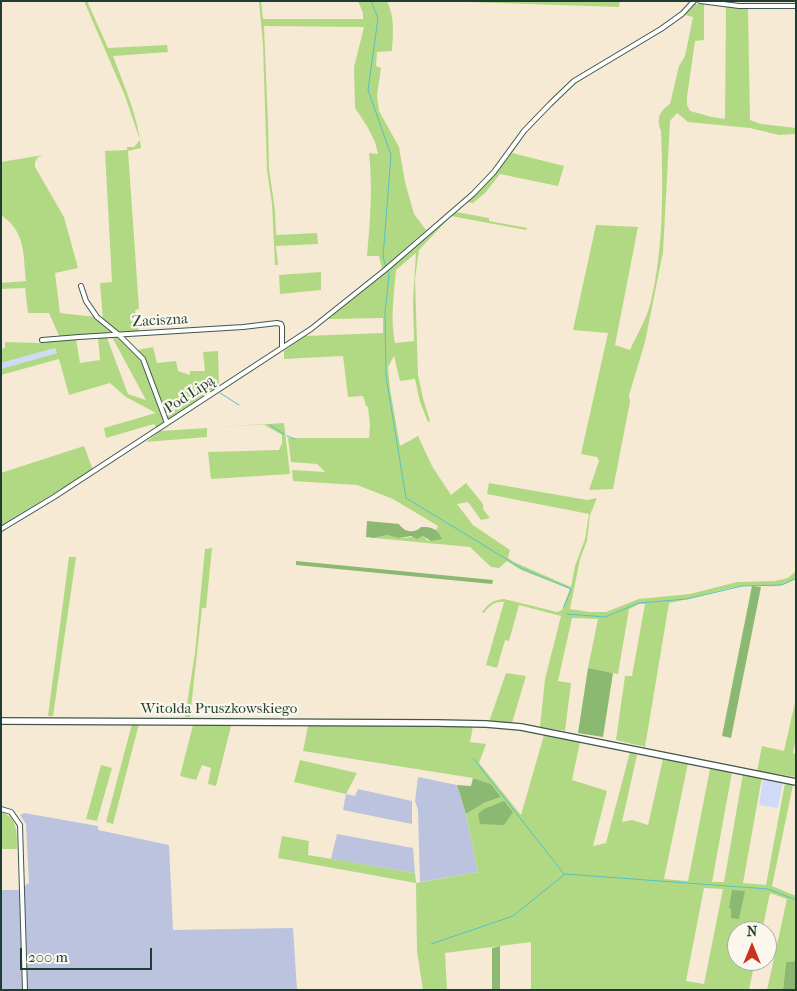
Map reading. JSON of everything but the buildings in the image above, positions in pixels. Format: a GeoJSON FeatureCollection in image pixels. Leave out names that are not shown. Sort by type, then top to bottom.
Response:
{"type":"FeatureCollection","features":[{"type":"Feature","properties":{"kind":"street","name":"Pod Lipą"},"geometry":{"type":"LineString","coordinates":[[1,529],[54,497],[311,329],[386,269],[474,194],[494,172],[524,131],[574,81],[660,29],[682,14],[694,1]]}},
{"type":"Feature","properties":{"kind":"street"},"geometry":{"type":"LineString","coordinates":[[700,1],[740,6],[796,6]]}},
{"type":"Feature","properties":{"kind":"street"},"geometry":{"type":"LineString","coordinates":[[81,286],[91,310],[143,359],[167,423]]}},
{"type":"Feature","properties":{"kind":"street","name":"Zaciszna"},"geometry":{"type":"LineString","coordinates":[[42,340],[279,323],[282,332],[282,348]]}},
{"type":"Feature","properties":{"kind":"street","name":"Witolda Pruszkowskiego"},"geometry":{"type":"LineString","coordinates":[[1,721],[486,724],[521,727],[796,782]]}},
{"type":"Feature","properties":{"kind":"street"},"geometry":{"type":"LineString","coordinates":[[1,809],[11,812],[20,826],[26,990]]}},
{"type":"Feature","properties":{"kind":"shaded area"},"geometry":{"type":"Polygon","coordinates":[[[55,348],[57,353],[1,369],[1,363],[55,348]]]}},
{"type":"Feature","properties":{"kind":"shaded area"},"geometry":{"type":"Polygon","coordinates":[[[418,777],[457,785],[466,814],[478,872],[420,882],[418,810],[415,801],[418,777]]]}},
{"type":"Feature","properties":{"kind":"shaded area"},"geometry":{"type":"Polygon","coordinates":[[[763,778],[783,781],[778,808],[759,805],[763,778]]]}},
{"type":"Feature","properties":{"kind":"shaded area"},"geometry":{"type":"Polygon","coordinates":[[[358,789],[412,801],[412,824],[343,810],[346,794],[355,796],[358,789]]]}},
{"type":"Feature","properties":{"kind":"shaded area"},"geometry":{"type":"Polygon","coordinates":[[[24,813],[98,826],[98,830],[169,845],[173,930],[293,928],[297,990],[1,990],[1,890],[18,890],[29,883],[26,824],[20,815],[24,813]]]}},
{"type":"Feature","properties":{"kind":"shaded area"},"geometry":{"type":"Polygon","coordinates":[[[337,834],[413,848],[415,873],[331,859],[337,834]]]}},
{"type":"Feature","properties":{"kind":"green space"},"geometry":{"type":"Polygon","coordinates":[[[84,1],[87,1],[108,48],[167,45],[168,52],[113,56],[134,113],[140,140],[125,96],[84,1]]]}},
{"type":"Feature","properties":{"kind":"green space"},"geometry":{"type":"Polygon","coordinates":[[[259,1],[261,1],[263,19],[363,19],[363,13],[358,1],[387,1],[390,7],[393,32],[392,51],[377,52],[376,66],[381,68],[377,95],[379,111],[399,147],[405,182],[414,214],[426,230],[382,269],[379,256],[367,256],[371,192],[369,153],[378,154],[375,142],[367,126],[355,108],[354,67],[364,27],[264,26],[269,169],[275,210],[276,235],[317,233],[318,244],[276,246],[278,265],[275,265],[272,204],[267,170],[263,45],[259,1]]]}},
{"type":"Feature","properties":{"kind":"green space"},"geometry":{"type":"Polygon","coordinates":[[[438,1],[620,1],[619,7],[438,1]]]}},
{"type":"Feature","properties":{"kind":"green space"},"geometry":{"type":"Polygon","coordinates":[[[695,4],[704,4],[704,40],[695,41],[687,97],[687,105],[690,111],[725,119],[726,7],[748,9],[750,120],[761,124],[796,128],[796,134],[779,135],[750,128],[688,122],[677,113],[670,121],[663,252],[645,342],[629,395],[630,402],[613,489],[589,490],[599,461],[597,457],[581,454],[608,333],[573,330],[596,225],[638,227],[615,345],[630,350],[647,314],[655,280],[662,216],[661,131],[659,119],[663,109],[670,104],[679,66],[685,56],[693,17],[685,15],[695,4]]]}},
{"type":"Feature","properties":{"kind":"green space"},"geometry":{"type":"Polygon","coordinates":[[[530,127],[512,153],[564,166],[558,186],[500,174],[485,193],[473,203],[467,202],[530,127]]]}},
{"type":"Feature","properties":{"kind":"green space"},"geometry":{"type":"Polygon","coordinates":[[[140,140],[141,148],[128,151],[139,309],[135,310],[139,331],[120,334],[103,320],[100,283],[112,282],[105,151],[127,150],[127,147],[134,147],[140,140]]]}},
{"type":"Feature","properties":{"kind":"green space"},"geometry":{"type":"Polygon","coordinates":[[[43,155],[38,157],[35,167],[64,217],[78,268],[55,273],[60,313],[96,317],[112,333],[60,338],[49,313],[28,313],[25,288],[1,289],[1,283],[26,281],[22,244],[19,236],[9,222],[1,215],[1,162],[43,155]]]}},
{"type":"Feature","properties":{"kind":"green space"},"geometry":{"type":"Polygon","coordinates":[[[456,212],[489,218],[489,221],[527,228],[526,230],[451,216],[456,212]]]}},
{"type":"Feature","properties":{"kind":"green space"},"geometry":{"type":"Polygon","coordinates":[[[450,217],[419,250],[415,279],[418,375],[430,421],[428,422],[420,402],[415,379],[400,381],[394,356],[388,367],[400,446],[418,436],[432,466],[451,495],[466,483],[483,504],[483,509],[490,518],[481,520],[468,502],[457,504],[473,525],[510,550],[508,558],[514,562],[571,587],[575,566],[585,539],[589,514],[487,494],[489,483],[587,500],[597,498],[590,515],[587,541],[580,559],[570,609],[606,612],[639,599],[690,594],[737,582],[775,581],[788,578],[796,571],[796,579],[789,583],[775,586],[733,587],[669,603],[645,747],[616,740],[625,676],[632,676],[645,604],[639,604],[629,609],[618,674],[588,668],[598,619],[572,618],[558,681],[571,683],[565,731],[540,727],[545,679],[561,616],[519,605],[509,641],[505,640],[497,668],[486,665],[504,602],[495,603],[484,613],[482,612],[491,602],[504,599],[557,612],[562,610],[570,589],[521,570],[507,561],[499,568],[491,567],[470,547],[374,538],[387,535],[402,538],[423,536],[428,541],[441,537],[436,530],[438,526],[393,499],[357,485],[293,481],[292,470],[325,472],[317,464],[291,462],[288,438],[369,438],[368,407],[363,396],[348,397],[343,356],[284,359],[284,351],[305,336],[383,333],[383,318],[328,319],[450,217]],[[416,253],[396,270],[393,297],[395,343],[414,341],[413,300],[416,253]]]}},
{"type":"Feature","properties":{"kind":"green space"},"geometry":{"type":"Polygon","coordinates":[[[321,272],[321,290],[280,294],[279,275],[321,272]]]}},
{"type":"Feature","properties":{"kind":"green space"},"geometry":{"type":"Polygon","coordinates":[[[119,336],[143,360],[164,423],[157,428],[154,424],[106,438],[104,428],[156,413],[126,397],[110,383],[69,395],[59,359],[1,375],[1,369],[57,353],[55,348],[1,363],[1,349],[5,348],[5,342],[40,343],[76,339],[80,363],[100,360],[98,337],[107,338],[128,394],[146,400],[112,337],[119,336]]]}},
{"type":"Feature","properties":{"kind":"green space"},"geometry":{"type":"Polygon","coordinates":[[[153,347],[157,363],[176,361],[178,371],[190,375],[190,371],[205,371],[203,352],[218,351],[219,385],[167,420],[146,360],[137,350],[153,347]]]}},
{"type":"Feature","properties":{"kind":"green space"},"geometry":{"type":"Polygon","coordinates":[[[284,423],[290,474],[211,479],[208,452],[279,450],[282,443],[282,435],[264,424],[284,423]]]}},
{"type":"Feature","properties":{"kind":"green space"},"geometry":{"type":"Polygon","coordinates":[[[207,428],[207,437],[146,442],[160,431],[207,428]]]}},
{"type":"Feature","properties":{"kind":"green space"},"geometry":{"type":"Polygon","coordinates":[[[84,446],[93,470],[1,525],[1,473],[84,446]]]}},
{"type":"Feature","properties":{"kind":"green space"},"geometry":{"type":"Polygon","coordinates":[[[367,521],[399,524],[409,531],[415,531],[421,527],[431,528],[438,532],[442,539],[431,541],[423,536],[417,539],[411,536],[399,538],[387,535],[374,538],[366,537],[367,521]]]}},
{"type":"Feature","properties":{"kind":"green space"},"geometry":{"type":"Polygon","coordinates":[[[212,548],[206,608],[202,608],[190,717],[185,717],[195,653],[205,549],[212,548]]]}},
{"type":"Feature","properties":{"kind":"green space"},"geometry":{"type":"Polygon","coordinates":[[[69,557],[76,557],[53,716],[48,716],[69,557]]]}},
{"type":"Feature","properties":{"kind":"green space"},"geometry":{"type":"Polygon","coordinates":[[[296,561],[493,580],[492,584],[296,565],[296,561]]]}},
{"type":"Feature","properties":{"kind":"green space"},"geometry":{"type":"Polygon","coordinates":[[[752,586],[761,587],[731,738],[722,736],[752,586]]]}},
{"type":"Feature","properties":{"kind":"green space"},"geometry":{"type":"Polygon","coordinates":[[[588,668],[613,673],[603,737],[578,733],[588,668]]]}},
{"type":"Feature","properties":{"kind":"green space"},"geometry":{"type":"Polygon","coordinates":[[[506,673],[526,676],[512,723],[489,722],[506,673]]]}},
{"type":"Feature","properties":{"kind":"green space"},"geometry":{"type":"Polygon","coordinates":[[[796,698],[796,738],[793,753],[796,754],[796,777],[757,771],[762,746],[784,751],[796,698]]]}},
{"type":"Feature","properties":{"kind":"green space"},"geometry":{"type":"Polygon","coordinates":[[[132,724],[139,724],[113,824],[106,822],[132,724]]]}},
{"type":"Feature","properties":{"kind":"green space"},"geometry":{"type":"Polygon","coordinates":[[[193,725],[231,726],[216,786],[208,784],[211,768],[202,765],[196,780],[180,776],[193,725]]]}},
{"type":"Feature","properties":{"kind":"green space"},"geometry":{"type":"Polygon","coordinates":[[[308,726],[473,726],[470,742],[486,744],[479,763],[521,815],[544,735],[580,742],[572,780],[607,791],[593,846],[606,843],[630,752],[637,755],[622,822],[632,820],[648,825],[663,759],[688,763],[664,879],[688,881],[710,769],[732,772],[712,882],[724,882],[743,774],[762,777],[743,883],[766,885],[785,783],[793,785],[772,886],[796,896],[796,961],[786,962],[783,990],[767,990],[771,971],[777,971],[777,944],[787,899],[770,893],[764,921],[727,921],[727,971],[753,971],[749,990],[531,990],[531,942],[445,953],[447,990],[423,990],[417,951],[416,883],[478,872],[466,814],[484,803],[501,797],[491,784],[473,778],[303,751],[308,726]],[[704,888],[686,981],[704,984],[723,889],[704,888]]]}},
{"type":"Feature","properties":{"kind":"green space"},"geometry":{"type":"Polygon","coordinates":[[[300,760],[357,773],[346,794],[294,782],[300,760]]]}},
{"type":"Feature","properties":{"kind":"green space"},"geometry":{"type":"Polygon","coordinates":[[[101,765],[112,768],[97,821],[86,819],[101,765]]]}},
{"type":"Feature","properties":{"kind":"green space"},"geometry":{"type":"Polygon","coordinates":[[[473,778],[491,784],[501,797],[484,803],[466,814],[457,785],[471,786],[473,778]]]}},
{"type":"Feature","properties":{"kind":"green space"},"geometry":{"type":"Polygon","coordinates":[[[504,801],[513,812],[504,825],[480,824],[478,814],[484,809],[504,801]]]}},
{"type":"Feature","properties":{"kind":"green space"},"geometry":{"type":"Polygon","coordinates":[[[1,812],[7,814],[14,822],[17,849],[1,849],[1,812]]]}},
{"type":"Feature","properties":{"kind":"green space"},"geometry":{"type":"Polygon","coordinates":[[[282,836],[309,841],[308,855],[415,873],[416,883],[278,858],[282,836]]]}},
{"type":"Feature","properties":{"kind":"green space"},"geometry":{"type":"Polygon","coordinates":[[[732,890],[745,891],[739,919],[731,918],[731,909],[729,908],[732,890]]]}},
{"type":"Feature","properties":{"kind":"green space"},"geometry":{"type":"Polygon","coordinates":[[[500,946],[500,990],[492,990],[492,948],[500,946]]]}},
{"type":"Feature","properties":{"kind":"green space"},"geometry":{"type":"Polygon","coordinates":[[[796,961],[796,990],[783,990],[786,962],[796,961]]]}},
{"type":"Feature","properties":{"kind":"waterway"},"geometry":{"type":"LineString","coordinates":[[371,1],[378,18],[368,90],[391,155],[383,257],[389,276],[385,312],[386,376],[406,498],[521,568],[571,589],[564,607]]}},
{"type":"Feature","properties":{"kind":"waterway"},"geometry":{"type":"LineString","coordinates":[[220,393],[239,405]]}},
{"type":"Feature","properties":{"kind":"waterway"},"geometry":{"type":"LineString","coordinates":[[270,425],[284,434]]}},
{"type":"Feature","properties":{"kind":"waterway"},"geometry":{"type":"LineString","coordinates":[[287,436],[295,439]]}},
{"type":"Feature","properties":{"kind":"waterway"},"geometry":{"type":"LineString","coordinates":[[567,614],[605,617],[639,603],[687,599],[742,586],[782,585],[796,578]]}},
{"type":"Feature","properties":{"kind":"waterway"},"geometry":{"type":"LineString","coordinates":[[473,758],[564,874]]}},
{"type":"Feature","properties":{"kind":"waterway"},"geometry":{"type":"LineString","coordinates":[[431,944],[513,916],[565,874],[768,889],[796,900]]}}]}
